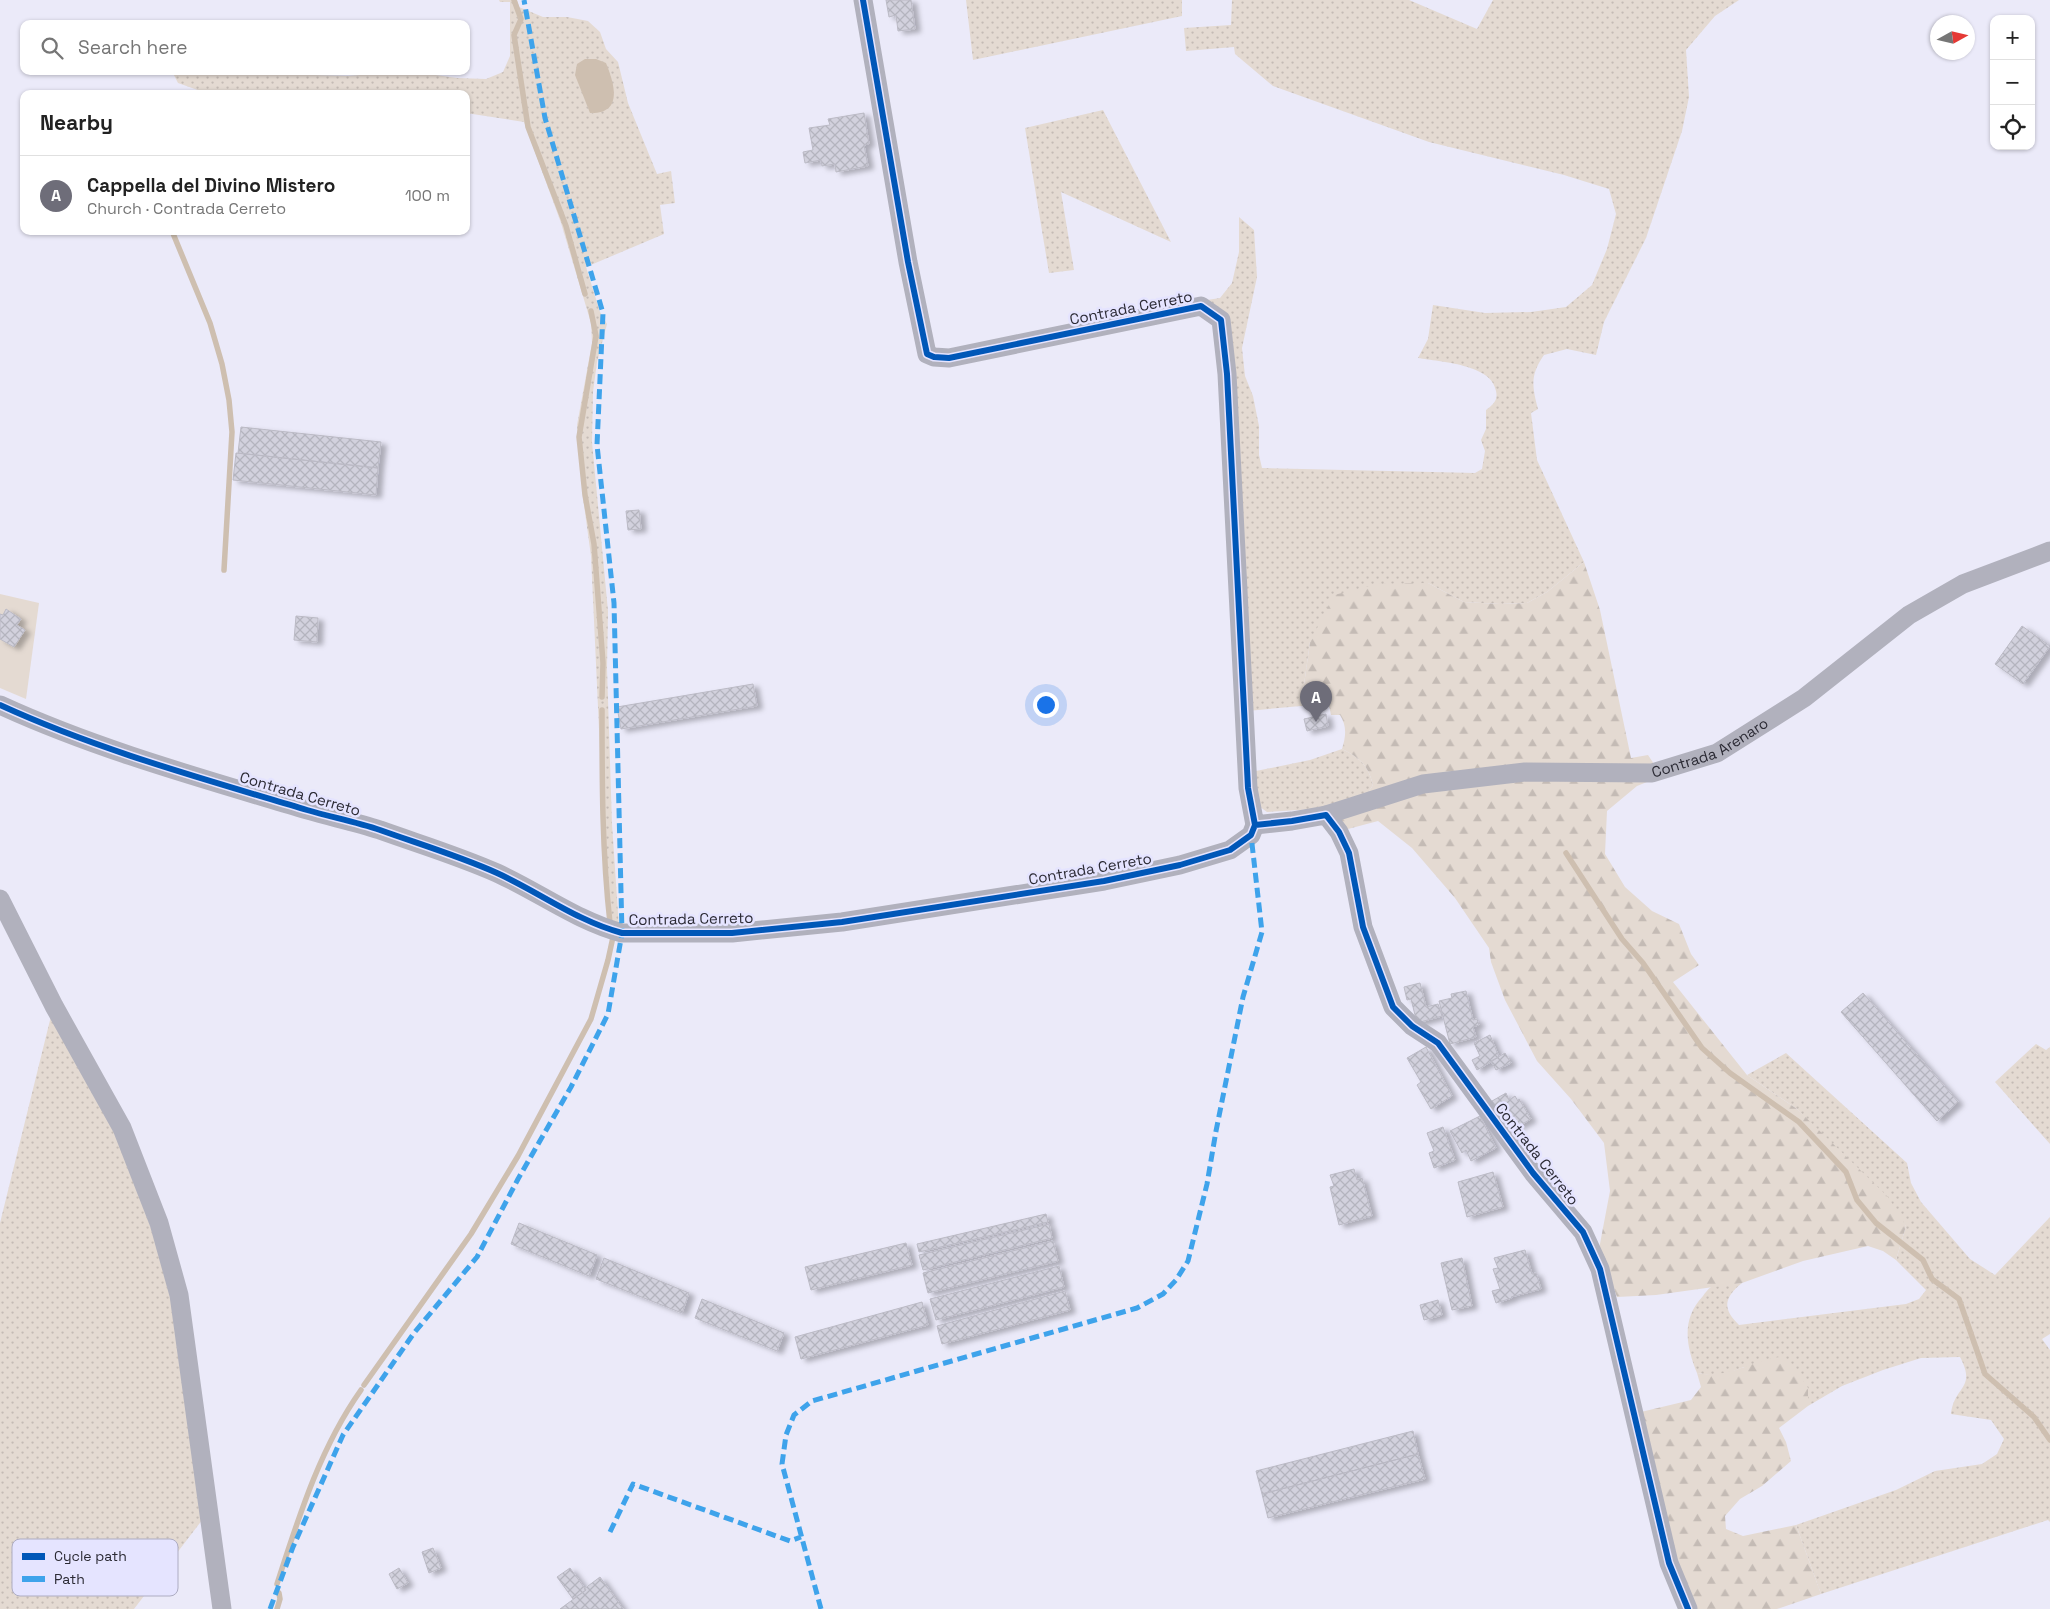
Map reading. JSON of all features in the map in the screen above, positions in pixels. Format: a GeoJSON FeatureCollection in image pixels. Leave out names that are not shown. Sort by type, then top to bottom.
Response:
{"type":"FeatureCollection","features":[{"type":"Feature","properties":{"kind":"street","name":"Contrada Cerreto"},"geometry":{"type":"LineString","coordinates":[[0,705],[77,736],[156,764],[309,811],[377,829],[439,851],[497,873],[553,904],[607,929],[622,933],[732,933],[842,922],[1104,881],[1180,865],[1230,850],[1251,835],[1255,825],[1247,780],[1227,374],[1221,320],[1201,306],[949,358],[934,357],[927,354],[908,262],[863,0]]}},
{"type":"Feature","properties":{"kind":"street","name":"Contrada Arenaro"},"geometry":{"type":"LineString","coordinates":[[1326,815],[1422,784],[1525,772],[1652,773],[1717,753],[1804,698],[1909,615],[1963,584],[2050,551]]}},
{"type":"Feature","properties":{"kind":"street","name":"Contrada Cerreto"},"geometry":{"type":"LineString","coordinates":[[1326,815],[1339,832],[1349,854],[1363,927],[1393,1007],[1412,1026],[1438,1043],[1533,1173],[1583,1232],[1600,1269],[1669,1563],[1688,1609]]}},
{"type":"Feature","properties":{"kind":"street"},"geometry":{"type":"LineString","coordinates":[[1255,825],[1326,815]]}},
{"type":"Feature","properties":{"kind":"street"},"geometry":{"type":"LineString","coordinates":[[0,899],[54,1006],[122,1128],[158,1223],[179,1295],[222,1609]]}},
{"type":"Feature","properties":{"kind":"green space"},"geometry":{"type":"Polygon","coordinates":[[[499,0],[517,0],[519,7],[543,17],[567,17],[588,21],[600,32],[606,49],[618,62],[628,103],[657,174],[671,171],[675,203],[660,205],[664,234],[586,267],[600,312],[607,324],[597,362],[593,392],[592,442],[608,611],[607,668],[612,824],[619,928],[608,923],[591,556],[583,498],[577,425],[592,343],[591,323],[561,223],[524,122],[470,114],[470,90],[198,90],[178,83],[174,75],[436,75],[486,79],[503,72],[510,56],[510,2],[500,2],[499,0]]]}},
{"type":"Feature","properties":{"kind":"green space"},"geometry":{"type":"Polygon","coordinates":[[[966,0],[1182,0],[1182,16],[973,60],[966,0]]]}},
{"type":"Feature","properties":{"kind":"green space"},"geometry":{"type":"Polygon","coordinates":[[[1232,0],[1409,0],[1477,29],[1493,0],[1739,0],[1715,16],[1686,50],[1689,97],[1682,131],[1646,238],[1604,322],[1596,355],[1567,349],[1544,355],[1534,375],[1534,394],[1538,409],[1531,413],[1537,460],[1584,562],[1547,592],[1527,603],[1464,602],[1428,583],[1310,642],[1301,706],[1247,711],[1228,354],[1207,300],[1220,298],[1232,283],[1239,252],[1239,217],[1254,230],[1257,277],[1242,348],[1245,376],[1253,396],[1259,426],[1259,455],[1262,468],[1475,473],[1482,469],[1485,451],[1481,440],[1486,429],[1486,410],[1495,402],[1496,391],[1492,382],[1485,375],[1475,370],[1451,363],[1418,358],[1428,339],[1433,305],[1485,313],[1531,312],[1566,307],[1592,285],[1607,249],[1616,214],[1609,189],[1564,175],[1429,142],[1273,86],[1235,54],[1234,47],[1186,51],[1184,28],[1231,25],[1232,0]]]}},
{"type":"Feature","properties":{"kind":"green space"},"geometry":{"type":"Polygon","coordinates":[[[1103,110],[1171,242],[1061,192],[1074,270],[1049,273],[1025,128],[1103,110]]]}},
{"type":"Feature","properties":{"kind":"green space"},"geometry":{"type":"Polygon","coordinates":[[[1584,562],[1600,610],[1631,758],[1648,755],[1662,776],[1637,786],[1607,811],[1605,854],[1625,887],[1652,911],[1679,924],[1691,954],[1699,965],[1673,982],[1747,1075],[1797,1109],[1888,1197],[1906,1226],[1896,1260],[1883,1251],[1868,1246],[1803,1261],[1742,1283],[1656,1295],[1617,1297],[1599,1249],[1610,1191],[1604,1143],[1571,1099],[1537,1061],[1505,1000],[1491,962],[1489,948],[1455,898],[1412,848],[1378,821],[1348,829],[1322,807],[1367,794],[1373,785],[1366,767],[1354,756],[1342,749],[1345,735],[1344,723],[1340,715],[1331,715],[1328,700],[1301,706],[1310,642],[1334,595],[1378,584],[1428,583],[1464,602],[1527,603],[1547,592],[1584,562]]]}},
{"type":"Feature","properties":{"kind":"green space"},"geometry":{"type":"Polygon","coordinates":[[[0,594],[39,603],[26,699],[0,688],[0,594]]]}},
{"type":"Feature","properties":{"kind":"green space"},"geometry":{"type":"Polygon","coordinates":[[[1342,749],[1358,759],[1369,772],[1373,785],[1367,794],[1315,809],[1267,812],[1256,804],[1251,772],[1310,760],[1342,749]]]}},
{"type":"Feature","properties":{"kind":"green space"},"geometry":{"type":"Polygon","coordinates":[[[53,1008],[125,1150],[171,1288],[206,1515],[178,1552],[178,1539],[12,1539],[12,1596],[144,1596],[134,1609],[0,1609],[0,1223],[53,1008]]]}},
{"type":"Feature","properties":{"kind":"green space"},"geometry":{"type":"Polygon","coordinates":[[[2036,1044],[2046,1050],[2050,1047],[2050,1144],[1995,1082],[2036,1044]]]}},
{"type":"Feature","properties":{"kind":"green space"},"geometry":{"type":"Polygon","coordinates":[[[1786,1053],[1907,1163],[1911,1183],[1921,1202],[1970,1259],[1995,1275],[2050,1217],[2050,1334],[2042,1339],[2050,1350],[2050,1522],[2048,1520],[1821,1594],[1796,1525],[1896,1490],[1935,1471],[1982,1464],[1997,1454],[2004,1439],[1991,1420],[1951,1414],[1956,1398],[1965,1382],[1965,1367],[1960,1357],[1921,1358],[1883,1370],[1842,1386],[1808,1406],[1808,1388],[1744,1367],[1726,1374],[1710,1375],[1697,1373],[1688,1343],[1689,1323],[1696,1305],[1711,1287],[1742,1283],[1732,1293],[1727,1303],[1729,1313],[1739,1325],[1906,1304],[1919,1299],[1926,1290],[1896,1260],[1906,1226],[1797,1109],[1747,1075],[1786,1053]]]}},
{"type":"Feature","properties":{"kind":"green space"},"geometry":{"type":"Polygon","coordinates":[[[1780,1357],[1792,1365],[1808,1388],[1808,1406],[1779,1428],[1786,1442],[1791,1461],[1762,1486],[1740,1499],[1725,1516],[1726,1529],[1743,1536],[1796,1525],[1821,1594],[1777,1609],[1696,1609],[1677,1564],[1641,1412],[1691,1400],[1701,1387],[1697,1373],[1720,1374],[1780,1357]]]}},
{"type":"Feature","properties":{"kind":"shaded area"},"geometry":{"type":"Polygon","coordinates":[[[585,59],[596,59],[606,63],[612,79],[614,96],[612,103],[601,112],[590,113],[575,75],[577,64],[585,59]]]}},
{"type":"Feature","properties":{"kind":"building"},"geometry":{"type":"Polygon","coordinates":[[[886,0],[911,0],[915,29],[898,31],[896,15],[889,17],[886,0]]]}},
{"type":"Feature","properties":{"kind":"building"},"geometry":{"type":"Polygon","coordinates":[[[864,113],[869,144],[864,145],[868,166],[836,172],[835,164],[822,166],[821,160],[805,163],[803,152],[813,150],[809,128],[830,125],[828,119],[864,113]]]}},
{"type":"Feature","properties":{"kind":"building"},"geometry":{"type":"Polygon","coordinates":[[[241,427],[381,442],[378,468],[238,453],[241,427]]]}},
{"type":"Feature","properties":{"kind":"building"},"geometry":{"type":"Polygon","coordinates":[[[236,453],[378,468],[376,495],[233,480],[236,453]]]}},
{"type":"Feature","properties":{"kind":"building"},"geometry":{"type":"Polygon","coordinates":[[[639,510],[641,529],[628,530],[626,511],[639,510]]]}},
{"type":"Feature","properties":{"kind":"building"},"geometry":{"type":"Polygon","coordinates":[[[6,609],[21,619],[17,625],[25,630],[14,647],[0,639],[0,614],[3,615],[6,609]]]}},
{"type":"Feature","properties":{"kind":"building"},"geometry":{"type":"Polygon","coordinates":[[[296,616],[318,618],[317,642],[294,640],[296,616]]]}},
{"type":"Feature","properties":{"kind":"building"},"geometry":{"type":"Polygon","coordinates":[[[2022,626],[2050,646],[2023,684],[1995,664],[2022,626]]]}},
{"type":"Feature","properties":{"kind":"building"},"geometry":{"type":"Polygon","coordinates":[[[753,684],[757,706],[621,729],[617,707],[753,684]]]}},
{"type":"Feature","properties":{"kind":"building"},"geometry":{"type":"Polygon","coordinates":[[[1326,714],[1328,726],[1307,731],[1304,719],[1326,714]]]}},
{"type":"Feature","properties":{"kind":"building"},"geometry":{"type":"Polygon","coordinates":[[[1420,983],[1426,1007],[1438,1004],[1442,1016],[1417,1023],[1411,999],[1407,1000],[1404,987],[1420,983]]]}},
{"type":"Feature","properties":{"kind":"building"},"geometry":{"type":"Polygon","coordinates":[[[1466,991],[1473,1020],[1477,1019],[1479,1025],[1473,1027],[1476,1037],[1450,1044],[1439,1001],[1452,998],[1451,994],[1466,991]]]}},
{"type":"Feature","properties":{"kind":"building"},"geometry":{"type":"Polygon","coordinates":[[[1863,993],[1958,1102],[1937,1121],[1841,1012],[1863,993]]]}},
{"type":"Feature","properties":{"kind":"building"},"geometry":{"type":"Polygon","coordinates":[[[1490,1035],[1499,1057],[1477,1070],[1472,1060],[1480,1056],[1474,1043],[1490,1035]]]}},
{"type":"Feature","properties":{"kind":"building"},"geometry":{"type":"Polygon","coordinates":[[[1426,1047],[1452,1096],[1431,1109],[1417,1085],[1421,1082],[1407,1058],[1426,1047]]]}},
{"type":"Feature","properties":{"kind":"building"},"geometry":{"type":"Polygon","coordinates":[[[1505,1053],[1511,1063],[1496,1070],[1491,1061],[1505,1053]]]}},
{"type":"Feature","properties":{"kind":"building"},"geometry":{"type":"Polygon","coordinates":[[[1506,1093],[1509,1100],[1515,1096],[1518,1101],[1519,1099],[1531,1119],[1517,1127],[1514,1121],[1506,1125],[1492,1101],[1506,1093]]]}},
{"type":"Feature","properties":{"kind":"building"},"geometry":{"type":"Polygon","coordinates":[[[1480,1116],[1496,1148],[1471,1161],[1466,1150],[1462,1153],[1450,1131],[1480,1116]]]}},
{"type":"Feature","properties":{"kind":"building"},"geometry":{"type":"Polygon","coordinates":[[[1443,1127],[1455,1160],[1434,1168],[1429,1153],[1434,1151],[1427,1133],[1443,1127]]]}},
{"type":"Feature","properties":{"kind":"building"},"geometry":{"type":"Polygon","coordinates":[[[1354,1169],[1357,1180],[1362,1178],[1372,1216],[1339,1225],[1330,1187],[1334,1186],[1330,1175],[1354,1169]]]}},
{"type":"Feature","properties":{"kind":"building"},"geometry":{"type":"Polygon","coordinates":[[[1493,1172],[1503,1207],[1467,1217],[1458,1182],[1493,1172]]]}},
{"type":"Feature","properties":{"kind":"building"},"geometry":{"type":"Polygon","coordinates":[[[1046,1214],[1048,1222],[919,1252],[917,1244],[1046,1214]]]}},
{"type":"Feature","properties":{"kind":"building"},"geometry":{"type":"Polygon","coordinates":[[[519,1223],[597,1255],[589,1276],[511,1244],[519,1223]]]}},
{"type":"Feature","properties":{"kind":"building"},"geometry":{"type":"Polygon","coordinates":[[[1049,1224],[1052,1238],[923,1270],[919,1255],[1049,1224]]]}},
{"type":"Feature","properties":{"kind":"building"},"geometry":{"type":"Polygon","coordinates":[[[1053,1241],[1058,1261],[928,1293],[923,1273],[1053,1241]]]}},
{"type":"Feature","properties":{"kind":"building"},"geometry":{"type":"Polygon","coordinates":[[[906,1243],[912,1265],[811,1290],[805,1267],[906,1243]]]}},
{"type":"Feature","properties":{"kind":"building"},"geometry":{"type":"Polygon","coordinates":[[[1525,1250],[1532,1274],[1536,1273],[1541,1289],[1496,1303],[1492,1291],[1500,1289],[1493,1269],[1498,1268],[1494,1258],[1525,1250]]]}},
{"type":"Feature","properties":{"kind":"building"},"geometry":{"type":"Polygon","coordinates":[[[604,1258],[689,1293],[682,1313],[596,1279],[604,1258]]]}},
{"type":"Feature","properties":{"kind":"building"},"geometry":{"type":"Polygon","coordinates":[[[1462,1258],[1472,1306],[1452,1310],[1441,1263],[1462,1258]]]}},
{"type":"Feature","properties":{"kind":"building"},"geometry":{"type":"Polygon","coordinates":[[[1059,1266],[1064,1287],[936,1320],[930,1299],[1059,1266]]]}},
{"type":"Feature","properties":{"kind":"building"},"geometry":{"type":"Polygon","coordinates":[[[1065,1291],[1070,1310],[942,1344],[937,1326],[1065,1291]]]}},
{"type":"Feature","properties":{"kind":"building"},"geometry":{"type":"Polygon","coordinates":[[[702,1299],[784,1333],[777,1351],[695,1318],[702,1299]]]}},
{"type":"Feature","properties":{"kind":"building"},"geometry":{"type":"Polygon","coordinates":[[[1438,1300],[1442,1315],[1424,1320],[1420,1305],[1438,1300]]]}},
{"type":"Feature","properties":{"kind":"building"},"geometry":{"type":"Polygon","coordinates":[[[922,1302],[928,1325],[801,1359],[795,1337],[922,1302]]]}},
{"type":"Feature","properties":{"kind":"building"},"geometry":{"type":"Polygon","coordinates":[[[1413,1431],[1418,1454],[1262,1494],[1256,1471],[1413,1431]]]}},
{"type":"Feature","properties":{"kind":"building"},"geometry":{"type":"Polygon","coordinates":[[[1418,1454],[1425,1479],[1268,1518],[1262,1494],[1418,1454]]]}},
{"type":"Feature","properties":{"kind":"building"},"geometry":{"type":"Polygon","coordinates":[[[433,1548],[441,1568],[429,1573],[422,1552],[433,1548]]]}},
{"type":"Feature","properties":{"kind":"building"},"geometry":{"type":"Polygon","coordinates":[[[399,1568],[408,1583],[397,1589],[389,1574],[399,1568]]]}},
{"type":"Feature","properties":{"kind":"building"},"geometry":{"type":"Polygon","coordinates":[[[570,1568],[586,1590],[573,1599],[557,1577],[570,1568]]]}},
{"type":"Feature","properties":{"kind":"building"},"geometry":{"type":"Polygon","coordinates":[[[600,1577],[623,1609],[560,1609],[586,1590],[584,1589],[600,1577]]]}},
{"type":"Feature","properties":{"kind":"waterway"},"geometry":{"type":"LineString","coordinates":[[514,0],[521,19],[514,35],[528,127],[566,226],[585,294]]}},
{"type":"Feature","properties":{"kind":"waterway"},"geometry":{"type":"LineString","coordinates":[[174,235],[210,323],[222,364],[229,400],[232,432],[224,570]]}},
{"type":"Feature","properties":{"kind":"waterway"},"geometry":{"type":"LineString","coordinates":[[591,311],[596,336],[579,437],[585,495],[594,544],[603,663],[602,697]]}},
{"type":"Feature","properties":{"kind":"waterway"},"geometry":{"type":"LineString","coordinates":[[602,710],[602,790],[610,923]]}},
{"type":"Feature","properties":{"kind":"waterway"},"geometry":{"type":"LineString","coordinates":[[1566,853],[1622,939],[1643,963],[1702,1048],[1730,1073],[1799,1122],[1846,1172],[1857,1200],[1876,1223],[1923,1260],[1932,1279],[1959,1299],[1985,1374],[2034,1417],[2050,1440]]}},
{"type":"Feature","properties":{"kind":"waterway"},"geometry":{"type":"LineString","coordinates":[[364,1385],[471,1234],[518,1156],[591,1019],[613,937]]}},
{"type":"Feature","properties":{"kind":"waterway"},"geometry":{"type":"LineString","coordinates":[[277,1584],[302,1508],[322,1459],[361,1390]]}},
{"type":"Feature","properties":{"kind":"waterway"},"geometry":{"type":"LineString","coordinates":[[277,1609],[280,1599],[279,1593]]}},
{"type":"Feature","properties":{"kind":"marked path"},"geometry":{"type":"LineString","coordinates":[[270,1609],[293,1547],[343,1435],[414,1333],[477,1257],[518,1179],[571,1087],[608,1014],[622,933],[614,603],[597,445],[603,313],[545,118],[524,0]]}},
{"type":"Feature","properties":{"kind":"marked path"},"geometry":{"type":"LineString","coordinates":[[821,1609],[782,1464],[786,1435],[794,1415],[812,1401],[1137,1308],[1163,1294],[1176,1280],[1188,1261],[1207,1184],[1243,997],[1262,932],[1251,835]]}},
{"type":"Feature","properties":{"kind":"marked path"},"geometry":{"type":"LineString","coordinates":[[610,1532],[633,1484],[790,1541],[801,1537]]}},
{"type":"Feature","properties":{"kind":"cycle path"},"geometry":{"type":"LineString","coordinates":[[863,0],[908,262],[927,354],[934,357],[949,358],[1201,306],[1221,320],[1227,374],[1248,788],[1255,825],[1326,815],[1339,832],[1349,853],[1363,927],[1393,1007],[1412,1026],[1438,1043],[1533,1173],[1583,1232],[1600,1269],[1669,1563],[1688,1609]]}},
{"type":"Feature","properties":{"kind":"cycle path"},"geometry":{"type":"LineString","coordinates":[[0,705],[75,736],[152,763],[307,810],[371,827],[454,856],[497,873],[589,921],[622,933],[732,933],[842,922],[1104,881],[1180,865],[1230,850],[1251,835],[1255,825]]}},
{"type":"Feature","properties":{"kind":"place","name":"Cappella del Divino Mistero"},"geometry":{"type":"Point","coordinates":[1316,722]}}]}
